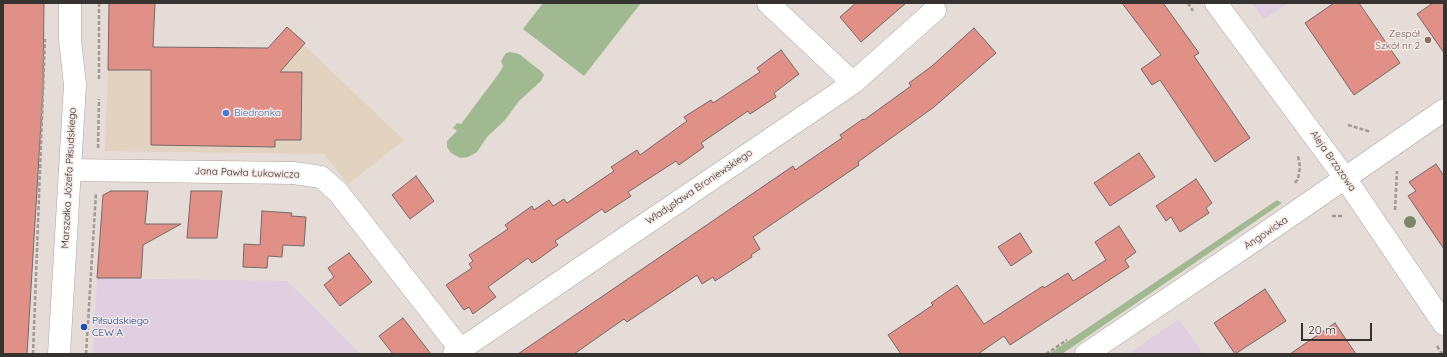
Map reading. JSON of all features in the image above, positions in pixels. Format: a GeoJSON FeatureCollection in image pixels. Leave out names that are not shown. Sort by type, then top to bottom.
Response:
{"type":"FeatureCollection","features":[{"type":"Feature","properties":{"kind":"street","name":"Marszałka Józefa Piłsudskiego"},"geometry":{"type":"LineString","coordinates":[[59,354],[75,85],[70,40],[70,3]]}},
{"type":"Feature","properties":{"kind":"street"},"geometry":{"type":"LineString","coordinates":[[768,3],[853,83]]}},
{"type":"Feature","properties":{"kind":"street","name":"Aleja Brzozowa"},"geometry":{"type":"LineString","coordinates":[[1216,3],[1345,178],[1444,324]]}},
{"type":"Feature","properties":{"kind":"street","name":"Władysława Broniewskiego"},"geometry":{"type":"LineString","coordinates":[[457,352],[853,83],[935,10]]}},
{"type":"Feature","properties":{"kind":"street","name":"Angowicka"},"geometry":{"type":"LineString","coordinates":[[1086,354],[1444,110]]}},
{"type":"Feature","properties":{"kind":"street","name":"Jana Pawła Łukowicza"},"geometry":{"type":"LineString","coordinates":[[70,170],[294,172],[321,177],[338,192],[457,352]]}},
{"type":"Feature","properties":{"kind":"path"},"geometry":{"type":"LineString","coordinates":[[33,354],[45,35]]}},
{"type":"Feature","properties":{"kind":"path"},"geometry":{"type":"LineString","coordinates":[[1395,213],[1396,164]]}},
{"type":"Feature","properties":{"kind":"path"},"geometry":{"type":"LineString","coordinates":[[86,354],[96,190]]}},
{"type":"Feature","properties":{"kind":"shaded area"},"geometry":{"type":"Polygon","coordinates":[[[1251,3],[1289,3],[1264,19],[1251,3]]]}},
{"type":"Feature","properties":{"kind":"shaded area"},"geometry":{"type":"Polygon","coordinates":[[[304,45],[404,140],[348,184],[324,154],[105,151],[108,70],[280,72],[304,45]]]}},
{"type":"Feature","properties":{"kind":"shaded area"},"geometry":{"type":"Polygon","coordinates":[[[97,278],[287,281],[361,354],[93,354],[97,278]]]}},
{"type":"Feature","properties":{"kind":"shaded area"},"geometry":{"type":"Polygon","coordinates":[[[1179,319],[1203,354],[1128,354],[1179,319]]]}},
{"type":"Feature","properties":{"kind":"green space"},"geometry":{"type":"Polygon","coordinates":[[[543,3],[641,3],[584,76],[523,29],[543,3]]]}},
{"type":"Feature","properties":{"kind":"green space"},"geometry":{"type":"Polygon","coordinates":[[[510,52],[519,54],[544,75],[541,81],[519,101],[505,120],[487,137],[477,152],[468,157],[460,158],[451,153],[447,147],[447,141],[457,131],[453,128],[457,123],[461,124],[500,72],[503,66],[501,61],[506,53],[510,52]]]}},
{"type":"Feature","properties":{"kind":"green space"},"geometry":{"type":"Polygon","coordinates":[[[1277,200],[1282,203],[1062,354],[1049,354],[1277,200]]]}},
{"type":"Feature","properties":{"kind":"building"},"geometry":{"type":"Polygon","coordinates":[[[3,3],[44,3],[43,90],[27,354],[3,354],[3,3]]]}},
{"type":"Feature","properties":{"kind":"building"},"geometry":{"type":"Polygon","coordinates":[[[109,3],[155,3],[153,47],[268,48],[287,27],[305,43],[280,72],[302,72],[301,140],[275,140],[275,147],[151,145],[151,70],[108,70],[109,3]]]}},
{"type":"Feature","properties":{"kind":"building"},"geometry":{"type":"Polygon","coordinates":[[[856,3],[906,3],[861,42],[840,17],[856,3]]]}},
{"type":"Feature","properties":{"kind":"building"},"geometry":{"type":"Polygon","coordinates":[[[1122,3],[1163,3],[1199,53],[1194,56],[1250,138],[1215,162],[1160,80],[1152,85],[1141,69],[1161,55],[1122,3]]]}},
{"type":"Feature","properties":{"kind":"building"},"geometry":{"type":"Polygon","coordinates":[[[1334,3],[1359,3],[1400,63],[1354,95],[1305,23],[1334,3]]]}},
{"type":"Feature","properties":{"kind":"building"},"geometry":{"type":"Polygon","coordinates":[[[1433,3],[1444,3],[1444,53],[1417,14],[1433,3]]]}},
{"type":"Feature","properties":{"kind":"building"},"geometry":{"type":"Polygon","coordinates":[[[974,28],[996,53],[934,107],[858,162],[859,165],[753,237],[760,249],[751,255],[752,257],[715,281],[713,277],[702,284],[697,275],[627,322],[624,319],[574,354],[518,354],[793,166],[795,170],[842,138],[840,135],[863,119],[864,120],[911,86],[909,83],[932,66],[974,28]]]}},
{"type":"Feature","properties":{"kind":"building"},"geometry":{"type":"Polygon","coordinates":[[[781,50],[799,74],[774,93],[776,97],[750,114],[748,111],[701,143],[704,147],[679,165],[676,161],[628,192],[631,196],[605,213],[602,209],[555,241],[558,245],[537,260],[532,263],[528,258],[488,287],[496,297],[473,314],[469,307],[464,310],[446,285],[472,268],[469,264],[473,261],[469,255],[508,229],[505,225],[532,206],[534,210],[549,200],[553,206],[564,199],[567,203],[614,171],[611,167],[637,150],[640,155],[687,121],[684,117],[711,100],[713,103],[760,72],[757,68],[781,50]]]}},
{"type":"Feature","properties":{"kind":"building"},"geometry":{"type":"Polygon","coordinates":[[[1139,153],[1155,177],[1110,206],[1094,183],[1139,153]]]}},
{"type":"Feature","properties":{"kind":"building"},"geometry":{"type":"Polygon","coordinates":[[[1436,164],[1444,176],[1444,249],[1408,196],[1416,191],[1409,182],[1436,164]]]}},
{"type":"Feature","properties":{"kind":"building"},"geometry":{"type":"Polygon","coordinates":[[[416,176],[434,201],[410,219],[392,195],[416,176]]]}},
{"type":"Feature","properties":{"kind":"building"},"geometry":{"type":"Polygon","coordinates":[[[1196,179],[1212,203],[1206,208],[1209,213],[1180,232],[1171,217],[1166,221],[1156,206],[1196,179]]]}},
{"type":"Feature","properties":{"kind":"building"},"geometry":{"type":"Polygon","coordinates":[[[111,191],[148,191],[145,224],[181,224],[143,245],[141,278],[97,278],[103,195],[111,191]]]}},
{"type":"Feature","properties":{"kind":"building"},"geometry":{"type":"Polygon","coordinates":[[[191,191],[222,191],[217,238],[187,238],[191,191]]]}},
{"type":"Feature","properties":{"kind":"building"},"geometry":{"type":"Polygon","coordinates":[[[262,211],[292,213],[291,216],[306,217],[304,246],[283,245],[282,257],[268,256],[267,268],[243,267],[244,244],[260,245],[262,211]]]}},
{"type":"Feature","properties":{"kind":"building"},"geometry":{"type":"Polygon","coordinates":[[[1119,226],[1136,252],[1125,260],[1129,267],[1010,345],[1004,336],[978,354],[901,354],[888,335],[933,305],[931,303],[957,285],[984,324],[1043,286],[1044,288],[1068,273],[1073,281],[1106,260],[1095,242],[1119,226]]]}},
{"type":"Feature","properties":{"kind":"building"},"geometry":{"type":"Polygon","coordinates":[[[1020,233],[1032,252],[1011,266],[998,247],[1020,233]]]}},
{"type":"Feature","properties":{"kind":"building"},"geometry":{"type":"Polygon","coordinates":[[[349,253],[372,282],[340,306],[324,285],[334,277],[328,268],[349,253]]]}},
{"type":"Feature","properties":{"kind":"building"},"geometry":{"type":"Polygon","coordinates":[[[1265,289],[1286,321],[1235,354],[1214,323],[1265,289]]]}},
{"type":"Feature","properties":{"kind":"building"},"geometry":{"type":"Polygon","coordinates":[[[403,318],[431,354],[393,354],[379,336],[403,318]]]}},
{"type":"Feature","properties":{"kind":"building"},"geometry":{"type":"Polygon","coordinates":[[[1335,323],[1356,354],[1290,354],[1335,323]]]}},
{"type":"Feature","properties":{"kind":"place","name":"Zespół Szkół nr 2"},"geometry":{"type":"Point","coordinates":[1428,40]}},
{"type":"Feature","properties":{"kind":"place","name":"Biedronka"},"geometry":{"type":"Point","coordinates":[226,113]}},
{"type":"Feature","properties":{"kind":"place","name":"Piłsudskiego CEW A"},"geometry":{"type":"Point","coordinates":[84,327]}}]}
